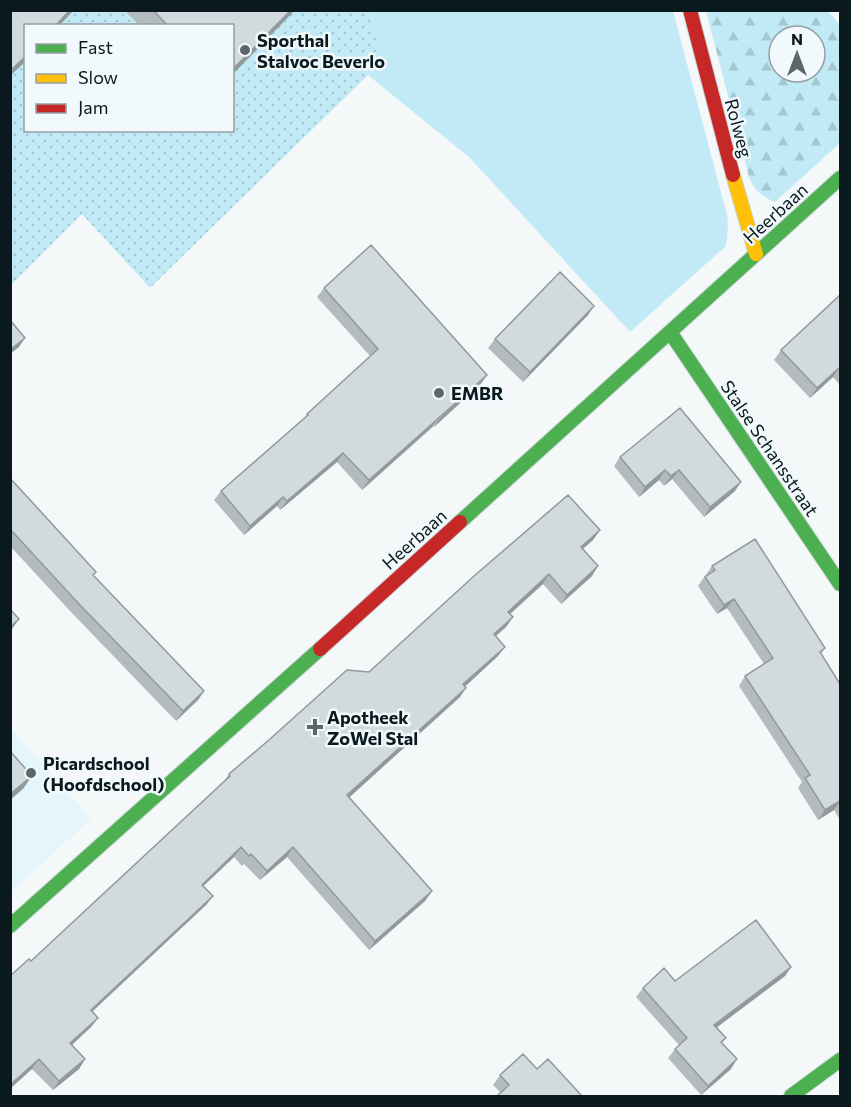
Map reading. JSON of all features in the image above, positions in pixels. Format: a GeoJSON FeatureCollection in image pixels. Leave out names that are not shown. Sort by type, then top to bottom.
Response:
{"type":"FeatureCollection","features":[{"type":"Feature","properties":{"kind":"street","name":"Rolweg"},"geometry":{"type":"LineString","coordinates":[[690,10],[727,156],[756,254]]}},
{"type":"Feature","properties":{"kind":"street","name":"Heerbaan"},"geometry":{"type":"LineString","coordinates":[[10,926],[549,443],[840,178]]}},
{"type":"Feature","properties":{"kind":"street","name":"Stalse Schansstraat"},"geometry":{"type":"LineString","coordinates":[[670,332],[840,584]]}},
{"type":"Feature","properties":{"kind":"street"},"geometry":{"type":"LineString","coordinates":[[791,1096],[840,1060]]}},
{"type":"Feature","properties":{"kind":"shaded area","name":"Picardschool (Hoofdschool)"},"geometry":{"type":"Polygon","coordinates":[[[10,728],[91,819],[11,892],[10,892],[10,728]]]}},
{"type":"Feature","properties":{"kind":"green space"},"geometry":{"type":"Polygon","coordinates":[[[11,11],[371,11],[380,61],[150,288],[82,214],[11,285],[11,11]]]}},
{"type":"Feature","properties":{"kind":"green space"},"geometry":{"type":"Polygon","coordinates":[[[371,11],[673,11],[727,215],[726,246],[630,332],[470,158],[368,75],[380,61],[371,11]]]}},
{"type":"Feature","properties":{"kind":"green space"},"geometry":{"type":"Polygon","coordinates":[[[706,11],[828,11],[840,25],[840,143],[775,202],[766,198],[753,186],[706,11]]]}},
{"type":"Feature","properties":{"kind":"building"},"geometry":{"type":"Polygon","coordinates":[[[10,10],[70,10],[57,24],[24,24],[24,58],[10,71],[10,10]]]}},
{"type":"Feature","properties":{"kind":"building","name":"Sporthal Stalvoc Beverlo"},"geometry":{"type":"Polygon","coordinates":[[[153,10],[291,10],[234,68],[234,24],[166,24],[153,10]]]}},
{"type":"Feature","properties":{"kind":"building"},"geometry":{"type":"Polygon","coordinates":[[[371,245],[487,375],[369,480],[343,453],[287,501],[283,497],[250,526],[221,491],[308,415],[378,349],[324,288],[371,245]]]}},
{"type":"Feature","properties":{"kind":"building"},"geometry":{"type":"Polygon","coordinates":[[[560,272],[594,306],[530,372],[495,339],[560,272]]]}},
{"type":"Feature","properties":{"kind":"building"},"geometry":{"type":"Polygon","coordinates":[[[840,295],[840,369],[817,388],[781,350],[840,295]]]}},
{"type":"Feature","properties":{"kind":"building"},"geometry":{"type":"Polygon","coordinates":[[[10,320],[25,338],[10,350],[10,320]]]}},
{"type":"Feature","properties":{"kind":"building"},"geometry":{"type":"Polygon","coordinates":[[[680,408],[741,482],[710,507],[679,470],[671,476],[665,470],[645,487],[620,457],[680,408]]]}},
{"type":"Feature","properties":{"kind":"building"},"geometry":{"type":"Polygon","coordinates":[[[10,478],[96,572],[93,575],[204,691],[183,711],[10,529],[10,478]]]}},
{"type":"Feature","properties":{"kind":"building"},"geometry":{"type":"Polygon","coordinates":[[[568,495],[600,530],[581,547],[598,566],[567,595],[549,574],[508,612],[513,617],[494,634],[505,647],[463,684],[466,688],[347,795],[432,891],[375,941],[293,847],[267,871],[241,847],[202,885],[213,896],[91,1010],[98,1018],[70,1043],[85,1059],[59,1081],[39,1059],[10,1085],[10,976],[29,959],[31,961],[230,776],[229,774],[347,670],[369,672],[474,576],[568,495]]]}},
{"type":"Feature","properties":{"kind":"building"},"geometry":{"type":"Polygon","coordinates":[[[755,539],[825,648],[820,652],[840,684],[840,801],[825,810],[805,778],[810,775],[745,676],[773,658],[734,599],[724,605],[705,577],[715,570],[712,566],[755,539]]]}},
{"type":"Feature","properties":{"kind":"building"},"geometry":{"type":"Polygon","coordinates":[[[10,609],[19,619],[10,627],[10,609]]]}},
{"type":"Feature","properties":{"kind":"building"},"geometry":{"type":"Polygon","coordinates":[[[10,751],[32,776],[10,794],[10,751]]]}},
{"type":"Feature","properties":{"kind":"building"},"geometry":{"type":"Polygon","coordinates":[[[756,920],[791,967],[714,1025],[726,1038],[721,1042],[737,1059],[708,1086],[675,1049],[687,1038],[643,988],[664,968],[675,981],[756,920]]]}},
{"type":"Feature","properties":{"kind":"building"},"geometry":{"type":"Polygon","coordinates":[[[523,1054],[537,1069],[548,1059],[582,1096],[497,1096],[509,1085],[500,1075],[523,1054]]]}},
{"type":"Feature","properties":{"kind":"traffic: fast"},"geometry":{"type":"LineString","coordinates":[[460,522],[840,178]]}},
{"type":"Feature","properties":{"kind":"traffic: fast"},"geometry":{"type":"LineString","coordinates":[[670,332],[840,584]]}},
{"type":"Feature","properties":{"kind":"traffic: fast"},"geometry":{"type":"LineString","coordinates":[[10,926],[320,649]]}},
{"type":"Feature","properties":{"kind":"traffic: fast"},"geometry":{"type":"LineString","coordinates":[[791,1096],[840,1060]]}},
{"type":"Feature","properties":{"kind":"traffic: slow"},"geometry":{"type":"LineString","coordinates":[[733,175],[756,254]]}},
{"type":"Feature","properties":{"kind":"traffic: jam"},"geometry":{"type":"LineString","coordinates":[[690,10],[733,175]]}},
{"type":"Feature","properties":{"kind":"traffic: jam"},"geometry":{"type":"LineString","coordinates":[[320,649],[460,522]]}},
{"type":"Feature","properties":{"kind":"place","name":"Sporthal Stalvoc Beverlo"},"geometry":{"type":"Point","coordinates":[245,50]}},
{"type":"Feature","properties":{"kind":"place","name":"EMBR"},"geometry":{"type":"Point","coordinates":[439,393]}},
{"type":"Feature","properties":{"kind":"place","name":"Apotheek ZoWel Stal"},"geometry":{"type":"Point","coordinates":[315,727]}},
{"type":"Feature","properties":{"kind":"place","name":"Picardschool (Hoofdschool)"},"geometry":{"type":"Point","coordinates":[31,773]}}]}
